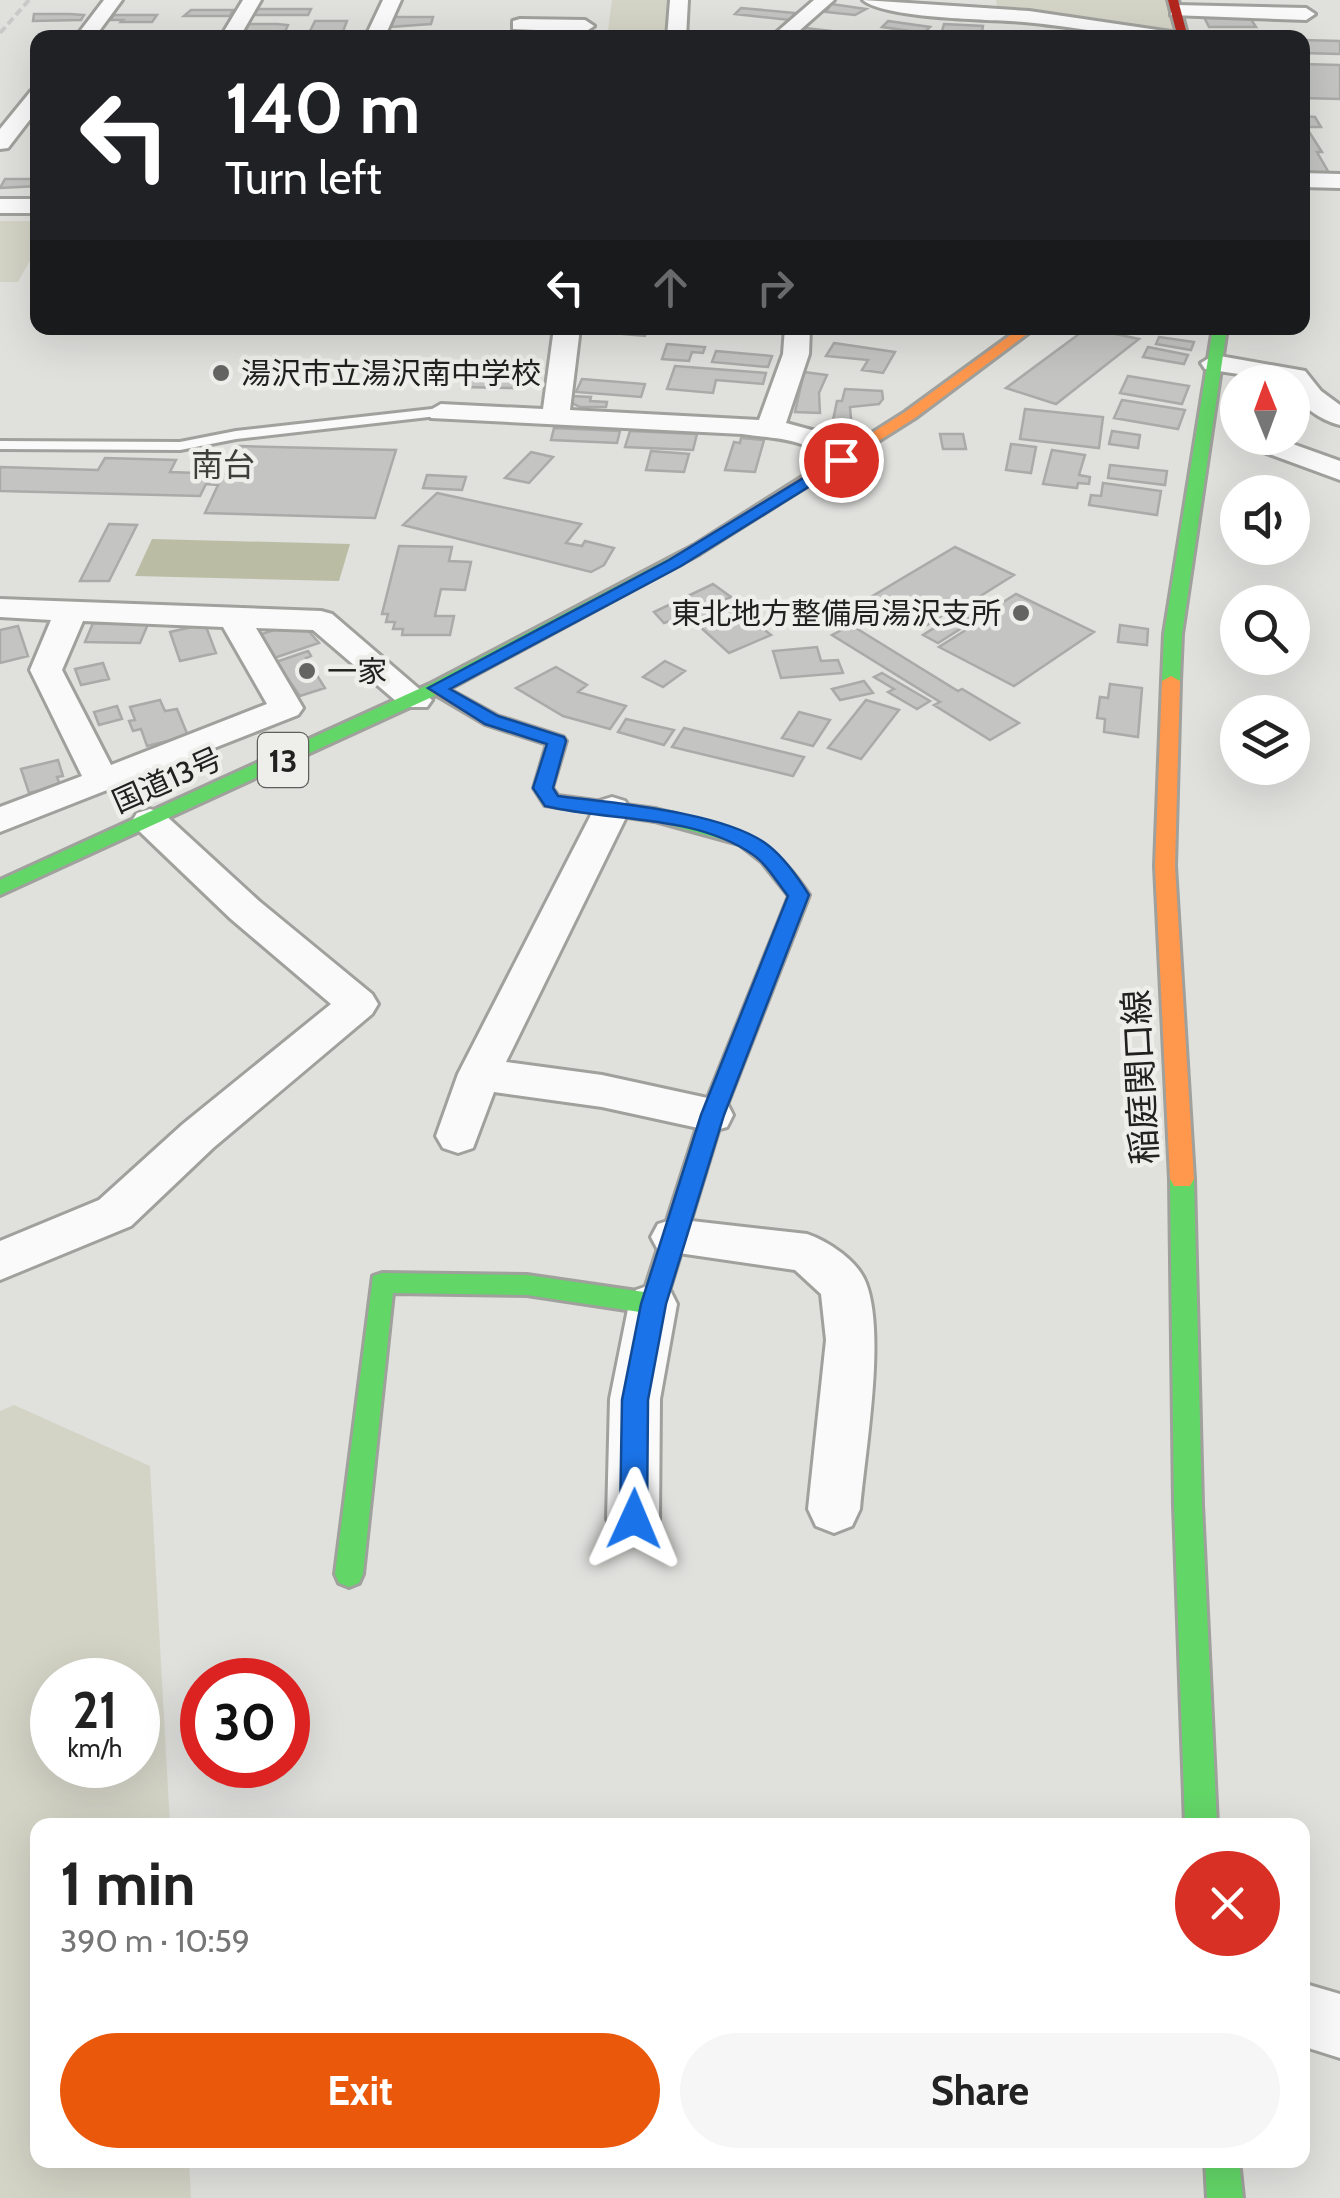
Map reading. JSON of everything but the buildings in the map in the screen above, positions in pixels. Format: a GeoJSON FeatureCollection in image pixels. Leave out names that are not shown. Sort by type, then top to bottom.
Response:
{"type":"FeatureCollection","features":[{"type":"Feature","properties":{"kind":"main road","name":"国道13号"},"geometry":{"type":"LineString","coordinates":[[0,888],[426,694],[675,563],[841,460],[1018,335]]}},
{"type":"Feature","properties":{"kind":"main road","name":"稲庭関口線"},"geometry":{"type":"LineString","coordinates":[[1201,1818],[1188,1504],[1182,1198],[1166,866],[1173,634],[1219,335]]}},
{"type":"Feature","properties":{"kind":"main road"},"geometry":{"type":"LineString","coordinates":[[349,1574],[382,1282],[528,1285],[654,1304],[712,1115],[799,895],[762,851],[723,831],[552,801],[543,788],[557,741],[426,694]]}},
{"type":"Feature","properties":{"kind":"main road"},"geometry":{"type":"LineString","coordinates":[[1223,2168],[1225,2198]]}},
{"type":"Feature","properties":{"kind":"street"},"geometry":{"type":"LineString","coordinates":[[90,30],[113,0]]}},
{"type":"Feature","properties":{"kind":"street"},"geometry":{"type":"LineString","coordinates":[[234,30],[252,0]]}},
{"type":"Feature","properties":{"kind":"street"},"geometry":{"type":"LineString","coordinates":[[378,30],[392,0]]}},
{"type":"Feature","properties":{"kind":"street"},"geometry":{"type":"LineString","coordinates":[[519,30],[527,0]]}},
{"type":"Feature","properties":{"kind":"street"},"geometry":{"type":"LineString","coordinates":[[677,30],[679,0]]}},
{"type":"Feature","properties":{"kind":"street"},"geometry":{"type":"LineString","coordinates":[[789,30],[825,0]]}},
{"type":"Feature","properties":{"kind":"street"},"geometry":{"type":"LineString","coordinates":[[872,0],[895,6],[1029,17],[1117,30]]}},
{"type":"Feature","properties":{"kind":"street"},"geometry":{"type":"LineString","coordinates":[[1175,6],[1306,14]]}},
{"type":"Feature","properties":{"kind":"street"},"geometry":{"type":"LineString","coordinates":[[532,30],[586,26]]}},
{"type":"Feature","properties":{"kind":"street"},"geometry":{"type":"LineString","coordinates":[[0,143],[30,105]]}},
{"type":"Feature","properties":{"kind":"street"},"geometry":{"type":"LineString","coordinates":[[1310,180],[1340,182]]}},
{"type":"Feature","properties":{"kind":"street"},"geometry":{"type":"LineString","coordinates":[[0,206],[30,206]]}},
{"type":"Feature","properties":{"kind":"street"},"geometry":{"type":"LineString","coordinates":[[555,417],[566,335]]}},
{"type":"Feature","properties":{"kind":"street"},"geometry":{"type":"LineString","coordinates":[[770,430],[797,335]]}},
{"type":"Feature","properties":{"kind":"street"},"geometry":{"type":"LineString","coordinates":[[1214,363],[1296,378],[1311,397],[1340,417]]}},
{"type":"Feature","properties":{"kind":"street"},"geometry":{"type":"LineString","coordinates":[[441,412],[770,430],[831,444],[841,460]]}},
{"type":"Feature","properties":{"kind":"street"},"geometry":{"type":"LineString","coordinates":[[1202,429],[1220,432]]}},
{"type":"Feature","properties":{"kind":"street"},"geometry":{"type":"LineString","coordinates":[[1297,455],[1340,471]]}},
{"type":"Feature","properties":{"kind":"street"},"geometry":{"type":"LineString","coordinates":[[0,608],[322,622],[426,694]]}},
{"type":"Feature","properties":{"kind":"street"},"geometry":{"type":"LineString","coordinates":[[71,610],[46,670],[102,781]]}},
{"type":"Feature","properties":{"kind":"street"},"geometry":{"type":"LineString","coordinates":[[0,820],[286,708],[234,618]]}},
{"type":"Feature","properties":{"kind":"street"},"geometry":{"type":"LineString","coordinates":[[458,1136],[478,1074],[612,809]]}},
{"type":"Feature","properties":{"kind":"street"},"geometry":{"type":"LineString","coordinates":[[0,1261],[114,1214],[198,1136],[358,1004],[244,910],[150,821]]}},
{"type":"Feature","properties":{"kind":"street"},"geometry":{"type":"LineString","coordinates":[[478,1074],[602,1090],[712,1115]]}},
{"type":"Feature","properties":{"kind":"street"},"geometry":{"type":"LineString","coordinates":[[674,1237],[807,1253],[844,1286],[850,1340],[834,1509]]}},
{"type":"Feature","properties":{"kind":"street"},"geometry":{"type":"LineString","coordinates":[[634,1519],[635,1400],[654,1304]]}},
{"type":"Feature","properties":{"kind":"street"},"geometry":{"type":"LineString","coordinates":[[1310,2017],[1340,2026]]}},
{"type":"Feature","properties":{"kind":"lane"},"geometry":{"type":"LineString","coordinates":[[0,445],[180,446],[236,435],[441,412]]}},
{"type":"Feature","properties":{"kind":"shaded area"},"geometry":{"type":"Polygon","coordinates":[[[612,0],[671,0],[669,30],[608,30],[612,0]]]}},
{"type":"Feature","properties":{"kind":"shaded area"},"geometry":{"type":"Polygon","coordinates":[[[996,0],[1168,0],[1177,30],[1134,30],[998,12],[996,0]]]}},
{"type":"Feature","properties":{"kind":"shaded area"},"geometry":{"type":"Polygon","coordinates":[[[0,221],[30,221],[30,261],[18,282],[0,282],[0,221]]]}},
{"type":"Feature","properties":{"kind":"shaded area"},"geometry":{"type":"Polygon","coordinates":[[[152,539],[350,544],[339,581],[135,576],[152,539]]]}},
{"type":"Feature","properties":{"kind":"shaded area"},"geometry":{"type":"Polygon","coordinates":[[[14,1405],[150,1466],[170,1818],[30,1818],[30,2168],[189,2168],[191,2198],[0,2198],[0,1411],[14,1405]]]}},
{"type":"Feature","properties":{"kind":"railway"},"geometry":{"type":"LineString","coordinates":[[0,33],[29,0]]}},
{"type":"Feature","properties":{"kind":"traffic: fast"},"geometry":{"type":"LineString","coordinates":[[1171,681],[1173,634],[1219,335]]}},
{"type":"Feature","properties":{"kind":"traffic: fast"},"geometry":{"type":"LineString","coordinates":[[0,888],[438,687],[693,551]]}},
{"type":"Feature","properties":{"kind":"traffic: fast"},"geometry":{"type":"LineString","coordinates":[[349,1574],[382,1283],[527,1285],[653,1304],[712,1115],[799,895],[769,857],[746,840],[655,815]]}},
{"type":"Feature","properties":{"kind":"traffic: fast"},"geometry":{"type":"LineString","coordinates":[[1182,1179],[1188,1505],[1201,1818]]}},
{"type":"Feature","properties":{"kind":"traffic: fast"},"geometry":{"type":"LineString","coordinates":[[1223,2168],[1225,2198]]}},
{"type":"Feature","properties":{"kind":"traffic: slow"},"geometry":{"type":"LineString","coordinates":[[693,551],[910,415],[1019,335]]}},
{"type":"Feature","properties":{"kind":"traffic: slow"},"geometry":{"type":"LineString","coordinates":[[1171,681],[1165,866],[1182,1179]]}},
{"type":"Feature","properties":{"kind":"traffic: slow"},"geometry":{"type":"LineString","coordinates":[[437,688],[491,720],[557,741],[543,788],[552,801],[655,815]]}},
{"type":"Feature","properties":{"kind":"traffic: jam"},"geometry":{"type":"LineString","coordinates":[[1173,0],[1181,30]]}},
{"type":"Feature","properties":{"kind":"place","name":"湯沢市立湯沢南中学校"},"geometry":{"type":"Point","coordinates":[221,373]}},
{"type":"Feature","properties":{"kind":"place","name":"東北地方整備局湯沢支所"},"geometry":{"type":"Point","coordinates":[1021,613]}},
{"type":"Feature","properties":{"kind":"place","name":"一家"},"geometry":{"type":"Point","coordinates":[307,671]}},
{"type":"Feature","properties":{"kind":"district","name":"南台"},"geometry":{"type":"Point","coordinates":[223,464]}},
{"type":"Feature","properties":{"kind":"route"},"geometry":{"type":"LineString","coordinates":[[634,1519],[635,1400],[654,1304],[712,1115],[799,895],[762,851],[723,831],[636,812],[552,801],[543,788],[557,741],[491,720],[437,688],[675,563],[841,460]]}}]}
